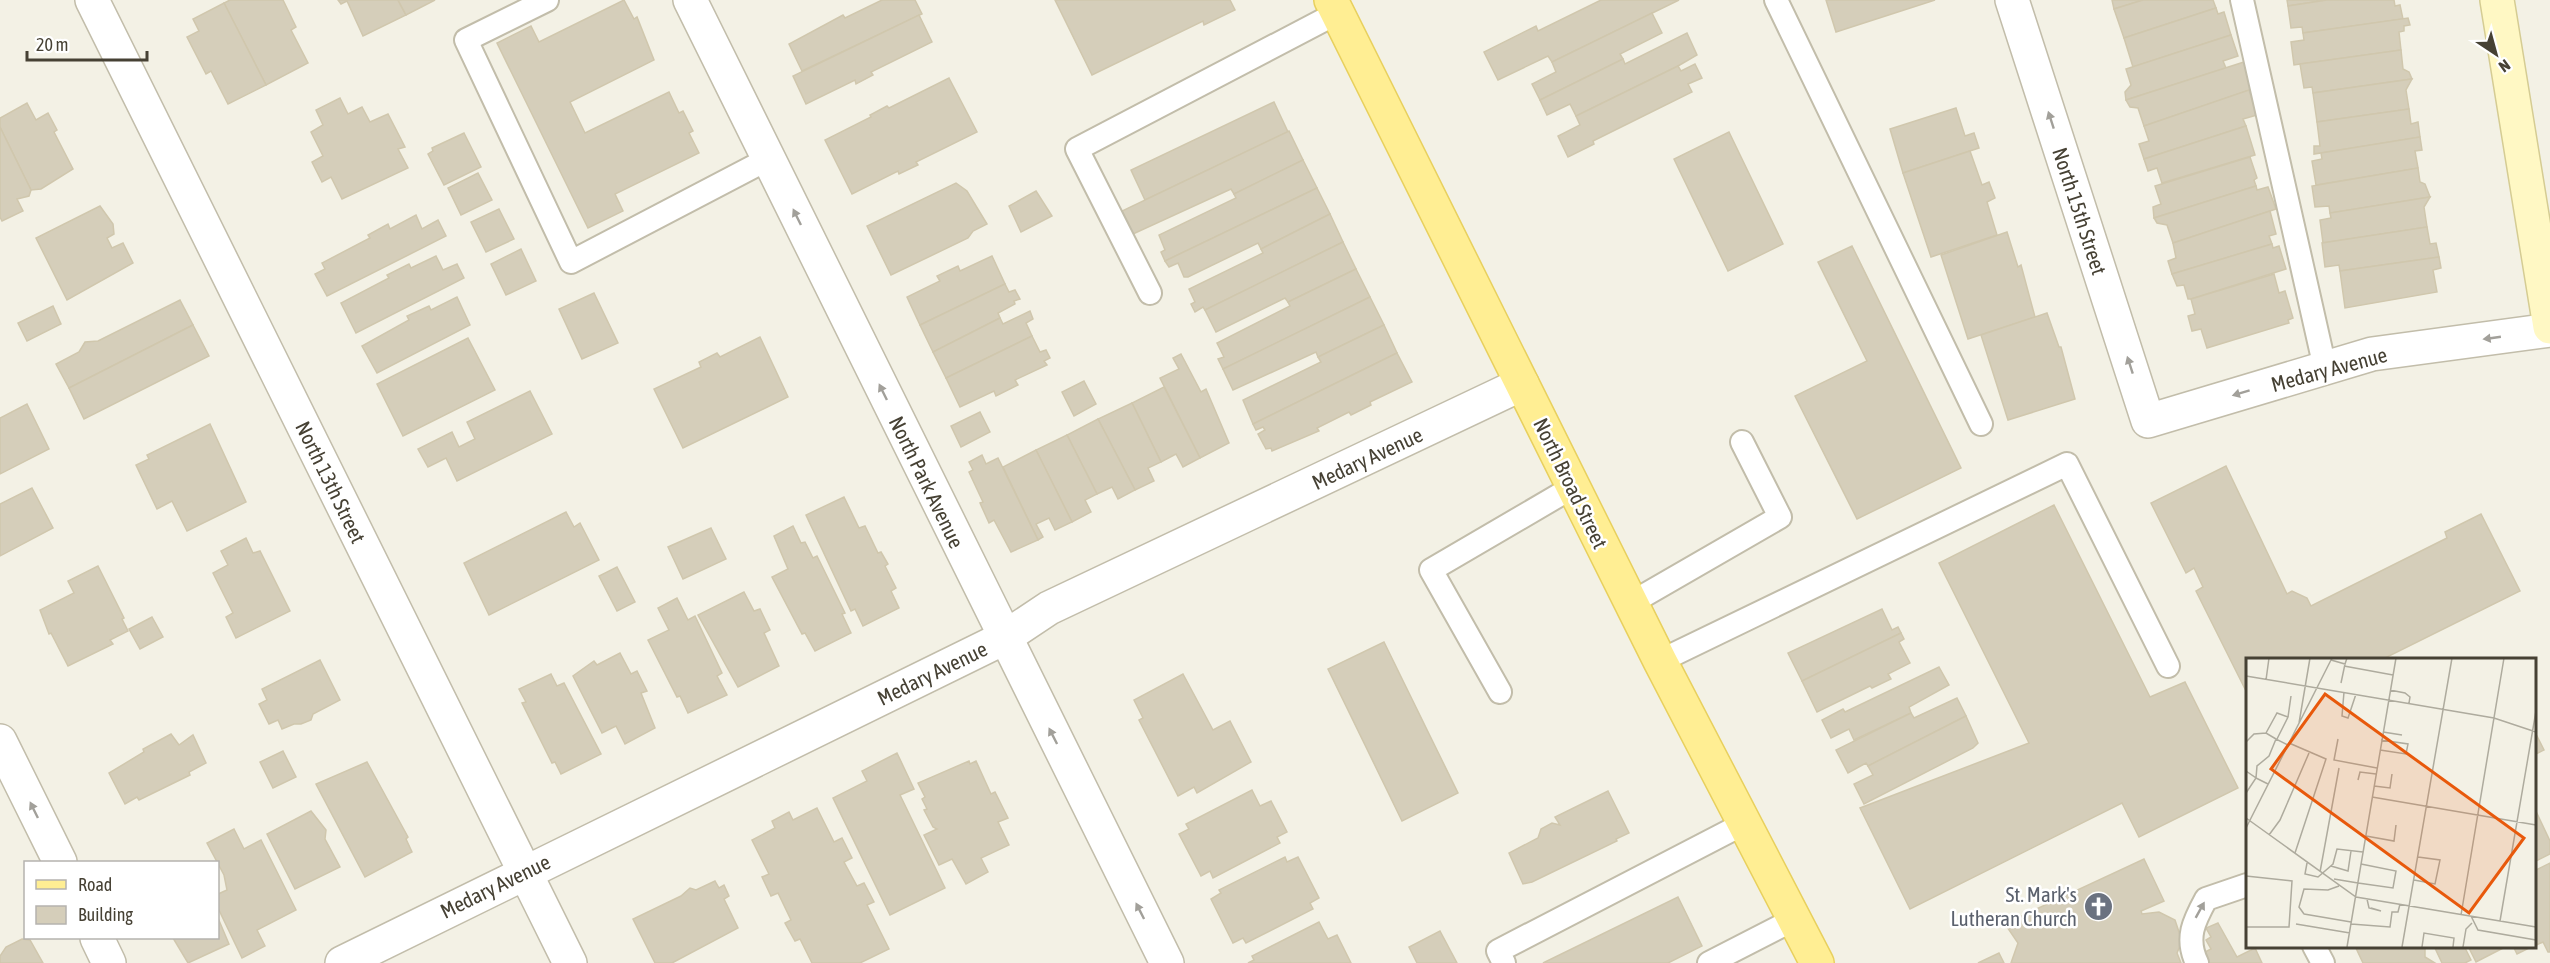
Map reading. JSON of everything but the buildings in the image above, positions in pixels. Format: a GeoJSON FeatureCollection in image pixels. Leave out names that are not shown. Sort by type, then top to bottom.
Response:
{"type":"FeatureCollection","features":[{"type":"Feature","properties":{"kind":"main road","name":"North Broad Street"},"geometry":{"type":"LineString","coordinates":[[1334,6],[1660,661],[1817,963]]}},
{"type":"Feature","properties":{"kind":"street","name":"North 13th Street"},"geometry":{"type":"LineString","coordinates":[[92,0],[570,963]]}},
{"type":"Feature","properties":{"kind":"street","name":"North Park Avenue"},"geometry":{"type":"LineString","coordinates":[[690,0],[1004,638],[1167,963]]}},
{"type":"Feature","properties":{"kind":"street","name":"North 15th Street"},"geometry":{"type":"LineString","coordinates":[[2012,0],[2148,421]]}},
{"type":"Feature","properties":{"kind":"street"},"geometry":{"type":"LineString","coordinates":[[2497,0],[2549,317]]}},
{"type":"Feature","properties":{"kind":"street","name":"Medary Avenue"},"geometry":{"type":"LineString","coordinates":[[2148,421],[2372,354],[2549,317]]}},
{"type":"Feature","properties":{"kind":"street","name":"Medary Avenue"},"geometry":{"type":"LineString","coordinates":[[342,963],[525,871],[1004,638],[1049,608],[1522,384]]}},
{"type":"Feature","properties":{"kind":"street"},"geometry":{"type":"LineString","coordinates":[[0,741],[60,861]]}},
{"type":"Feature","properties":{"kind":"street"},"geometry":{"type":"LineString","coordinates":[[97,939],[109,963]]}},
{"type":"Feature","properties":{"kind":"lane"},"geometry":{"type":"LineString","coordinates":[[547,0],[466,40],[571,261],[768,159]]}},
{"type":"Feature","properties":{"kind":"lane"},"geometry":{"type":"LineString","coordinates":[[1776,0],[1981,424]]}},
{"type":"Feature","properties":{"kind":"lane"},"geometry":{"type":"LineString","coordinates":[[2242,0],[2325,368]]}},
{"type":"Feature","properties":{"kind":"lane"},"geometry":{"type":"LineString","coordinates":[[1150,293],[1077,149],[1334,6]]}},
{"type":"Feature","properties":{"kind":"lane"},"geometry":{"type":"LineString","coordinates":[[1631,603],[1780,517],[1742,442]]}},
{"type":"Feature","properties":{"kind":"lane"},"geometry":{"type":"LineString","coordinates":[[1660,661],[2067,464],[2168,666]]}},
{"type":"Feature","properties":{"kind":"lane"},"geometry":{"type":"LineString","coordinates":[[1500,692],[1431,570],[1573,487]]}},
{"type":"Feature","properties":{"kind":"lane"},"geometry":{"type":"LineString","coordinates":[[1504,963],[1498,951],[1745,823]]}},
{"type":"Feature","properties":{"kind":"lane"},"geometry":{"type":"LineString","coordinates":[[2197,963],[2192,954],[2192,925],[2206,899],[2246,885]]}},
{"type":"Feature","properties":{"kind":"lane"},"geometry":{"type":"LineString","coordinates":[[1709,963],[1796,919]]}},
{"type":"Feature","properties":{"kind":"lane"},"geometry":{"type":"LineString","coordinates":[[2315,948],[2323,963]]}},
{"type":"Feature","properties":{"kind":"place","name":"St. Mark's Lutheran Church"},"geometry":{"type":"Point","coordinates":[2098,906]}}]}
